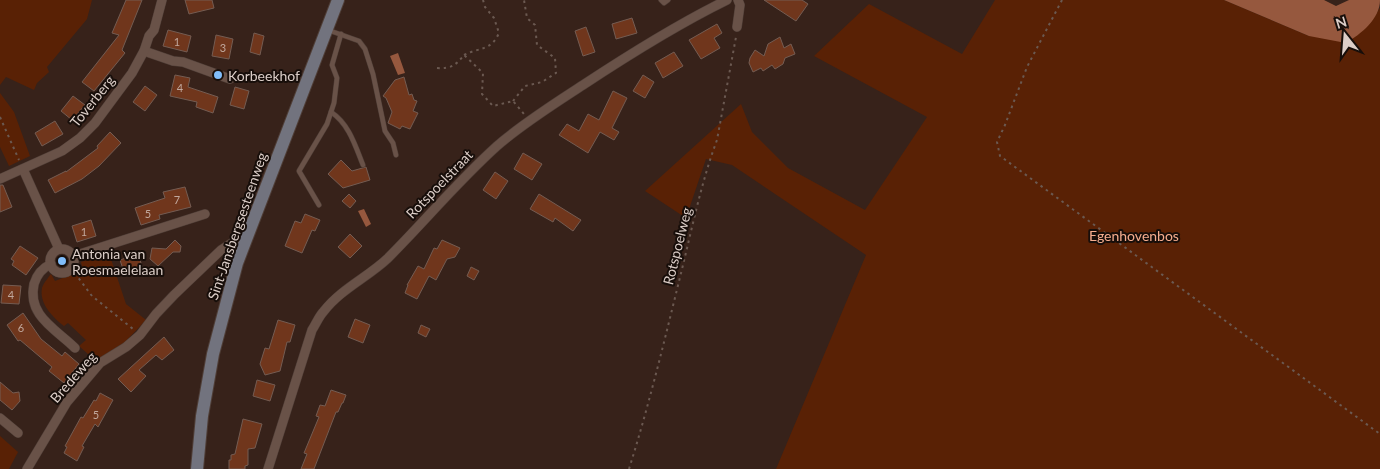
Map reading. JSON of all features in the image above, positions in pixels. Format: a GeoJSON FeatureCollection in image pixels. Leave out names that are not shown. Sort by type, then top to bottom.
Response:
{"type":"FeatureCollection","features":[{"type":"Feature","properties":{"kind":"main road","name":"Sint-Jansbergsesteenweg"},"geometry":{"type":"LineString","coordinates":[[197,469],[202,416],[213,354],[243,244],[338,0]]}},
{"type":"Feature","properties":{"kind":"street","name":"Toverberg"},"geometry":{"type":"LineString","coordinates":[[0,179],[21,166],[62,151],[80,138],[95,123],[132,73],[144,52],[149,36],[154,30],[162,0]]}},
{"type":"Feature","properties":{"kind":"street","name":"Rotspoelstraat"},"geometry":{"type":"LineString","coordinates":[[268,469],[312,330],[323,312],[337,297],[365,278],[387,259],[464,177],[499,144],[551,106],[662,34],[726,0]]}},
{"type":"Feature","properties":{"kind":"street"},"geometry":{"type":"LineString","coordinates":[[737,27],[740,5],[738,0]]}},
{"type":"Feature","properties":{"kind":"street"},"geometry":{"type":"LineString","coordinates":[[144,52],[173,61],[183,62],[230,79]]}},
{"type":"Feature","properties":{"kind":"street"},"geometry":{"type":"LineString","coordinates":[[21,166],[59,249]]}},
{"type":"Feature","properties":{"kind":"street"},"geometry":{"type":"LineString","coordinates":[[74,257],[205,214]]}},
{"type":"Feature","properties":{"kind":"street","name":"Bredeweg"},"geometry":{"type":"LineString","coordinates":[[27,469],[57,417],[100,363],[126,347],[140,335],[174,295],[221,250],[235,241],[243,244]]}},
{"type":"Feature","properties":{"kind":"street"},"geometry":{"type":"LineString","coordinates":[[59,249],[68,250],[74,257],[71,268],[62,272],[55,270],[51,264],[52,255],[59,249]]}},
{"type":"Feature","properties":{"kind":"street"},"geometry":{"type":"LineString","coordinates":[[51,264],[45,267],[36,277],[32,300],[42,317],[75,348]]}},
{"type":"Feature","properties":{"kind":"street"},"geometry":{"type":"LineString","coordinates":[[0,418],[18,433]]}},
{"type":"Feature","properties":{"kind":"lane"},"geometry":{"type":"LineString","coordinates":[[661,0],[664,3],[668,0]]}},
{"type":"Feature","properties":{"kind":"lane"},"geometry":{"type":"LineString","coordinates":[[326,29],[359,42],[365,49],[373,74],[385,131],[394,143],[396,155]]}},
{"type":"Feature","properties":{"kind":"lane"},"geometry":{"type":"LineString","coordinates":[[319,205],[299,171],[327,124],[334,103],[337,78],[332,66],[341,34]]}},
{"type":"Feature","properties":{"kind":"lane"},"geometry":{"type":"LineString","coordinates":[[331,112],[341,118],[346,126],[363,165]]}},
{"type":"Feature","properties":{"kind":"path"},"geometry":{"type":"LineString","coordinates":[[438,68],[448,69],[458,63],[464,55],[473,50],[487,48],[495,41],[499,33],[494,18],[485,8],[483,0]]}},
{"type":"Feature","properties":{"kind":"path"},"geometry":{"type":"LineString","coordinates":[[464,55],[483,73],[482,94],[493,106],[513,102],[525,86],[542,82],[556,73],[555,58],[537,45],[535,25],[527,18],[524,0]]}},
{"type":"Feature","properties":{"kind":"path"},"geometry":{"type":"LineString","coordinates":[[1062,0],[1027,67],[997,142],[1000,156],[1380,434]]}},
{"type":"Feature","properties":{"kind":"path","name":"Rotspoelweg"},"geometry":{"type":"LineString","coordinates":[[629,469],[645,418],[694,218],[711,155],[717,140],[737,27]]}},
{"type":"Feature","properties":{"kind":"path"},"geometry":{"type":"LineString","coordinates":[[513,102],[530,121]]}},
{"type":"Feature","properties":{"kind":"path"},"geometry":{"type":"LineString","coordinates":[[0,117],[21,166]]}},
{"type":"Feature","properties":{"kind":"path"},"geometry":{"type":"LineString","coordinates":[[71,268],[92,296],[140,335]]}},
{"type":"Feature","properties":{"kind":"green space"},"geometry":{"type":"Polygon","coordinates":[[[0,0],[92,0],[87,19],[47,67],[49,72],[37,83],[34,90],[6,77],[0,85],[0,0]]]}},
{"type":"Feature","properties":{"kind":"green space","name":"Egenhovenbos"},"geometry":{"type":"Polygon","coordinates":[[[995,0],[1224,0],[1309,36],[1371,21],[1380,8],[1380,469],[776,469],[866,255],[732,165],[706,159],[686,218],[645,191],[741,104],[752,132],[788,168],[865,210],[927,117],[814,56],[869,4],[962,54],[995,0]]]}},
{"type":"Feature","properties":{"kind":"green space"},"geometry":{"type":"Polygon","coordinates":[[[0,93],[14,112],[30,156],[9,166],[0,147],[0,93]]]}},
{"type":"Feature","properties":{"kind":"green space"},"geometry":{"type":"Polygon","coordinates":[[[109,253],[126,304],[146,320],[124,343],[97,362],[79,346],[86,340],[68,323],[64,326],[48,310],[43,299],[42,288],[51,274],[55,281],[83,270],[81,262],[109,253]]]}},
{"type":"Feature","properties":{"kind":"green space"},"geometry":{"type":"Polygon","coordinates":[[[0,436],[18,452],[9,469],[0,469],[0,436]]]}},
{"type":"Feature","properties":{"kind":"shaded area"},"geometry":{"type":"Polygon","coordinates":[[[1224,0],[1324,0],[1336,6],[1349,0],[1380,0],[1373,20],[1358,35],[1346,43],[1309,36],[1224,0]]]}},
{"type":"Feature","properties":{"kind":"shaded area"},"geometry":{"type":"Polygon","coordinates":[[[398,53],[405,73],[398,75],[390,56],[398,53]]]}},
{"type":"Feature","properties":{"kind":"shaded area"},"geometry":{"type":"Polygon","coordinates":[[[364,209],[371,224],[366,227],[358,211],[364,209]]]}},
{"type":"Feature","properties":{"kind":"building"},"geometry":{"type":"Polygon","coordinates":[[[126,0],[142,0],[122,50],[125,53],[94,91],[82,82],[119,35],[112,33],[126,0]]]}},
{"type":"Feature","properties":{"kind":"building"},"geometry":{"type":"Polygon","coordinates":[[[185,0],[212,0],[214,8],[189,14],[185,0]]]}},
{"type":"Feature","properties":{"kind":"building"},"geometry":{"type":"Polygon","coordinates":[[[764,0],[802,0],[808,4],[796,21],[764,0]]]}},
{"type":"Feature","properties":{"kind":"building"},"geometry":{"type":"Polygon","coordinates":[[[632,18],[637,33],[616,39],[612,24],[632,18]]]}},
{"type":"Feature","properties":{"kind":"building"},"geometry":{"type":"Polygon","coordinates":[[[717,24],[722,33],[714,38],[720,48],[701,59],[689,40],[717,24]]]}},
{"type":"Feature","properties":{"kind":"building"},"geometry":{"type":"Polygon","coordinates":[[[586,27],[595,52],[583,56],[575,31],[586,27]]]}},
{"type":"Feature","properties":{"kind":"building"},"geometry":{"type":"Polygon","coordinates":[[[168,30],[191,36],[187,52],[163,46],[168,30]]]}},
{"type":"Feature","properties":{"kind":"building"},"geometry":{"type":"Polygon","coordinates":[[[254,33],[264,36],[260,55],[250,52],[254,33]]]}},
{"type":"Feature","properties":{"kind":"building"},"geometry":{"type":"Polygon","coordinates":[[[216,35],[233,39],[229,59],[212,56],[216,35]]]}},
{"type":"Feature","properties":{"kind":"building"},"geometry":{"type":"Polygon","coordinates":[[[780,37],[784,48],[791,44],[795,54],[785,58],[783,64],[775,69],[772,65],[763,71],[761,68],[753,72],[749,63],[755,50],[764,56],[768,44],[780,37]]]}},
{"type":"Feature","properties":{"kind":"building"},"geometry":{"type":"Polygon","coordinates":[[[674,52],[683,66],[663,78],[655,63],[674,52]]]}},
{"type":"Feature","properties":{"kind":"building"},"geometry":{"type":"Polygon","coordinates":[[[175,75],[190,78],[188,87],[218,97],[213,113],[196,107],[197,102],[170,96],[175,75]]]}},
{"type":"Feature","properties":{"kind":"building"},"geometry":{"type":"Polygon","coordinates":[[[643,75],[654,82],[645,98],[633,91],[643,75]]]}},
{"type":"Feature","properties":{"kind":"building"},"geometry":{"type":"Polygon","coordinates":[[[404,77],[409,95],[412,94],[414,100],[417,101],[413,111],[418,113],[410,129],[402,126],[400,129],[388,123],[392,112],[386,98],[383,96],[395,80],[404,77]]]}},
{"type":"Feature","properties":{"kind":"building"},"geometry":{"type":"Polygon","coordinates":[[[145,86],[157,95],[145,111],[133,102],[145,86]]]}},
{"type":"Feature","properties":{"kind":"building"},"geometry":{"type":"Polygon","coordinates":[[[235,87],[249,91],[244,109],[230,105],[235,87]]]}},
{"type":"Feature","properties":{"kind":"building"},"geometry":{"type":"Polygon","coordinates":[[[613,91],[627,98],[612,128],[619,132],[614,140],[600,132],[588,153],[559,135],[567,124],[579,131],[588,114],[599,120],[613,91]]]}},
{"type":"Feature","properties":{"kind":"building"},"geometry":{"type":"Polygon","coordinates":[[[73,96],[85,105],[72,120],[61,111],[73,96]]]}},
{"type":"Feature","properties":{"kind":"building"},"geometry":{"type":"Polygon","coordinates":[[[55,121],[63,134],[42,146],[35,133],[55,121]]]}},
{"type":"Feature","properties":{"kind":"building"},"geometry":{"type":"Polygon","coordinates":[[[110,132],[121,143],[99,166],[82,179],[55,193],[48,180],[66,172],[98,148],[97,146],[110,132]]]}},
{"type":"Feature","properties":{"kind":"building"},"geometry":{"type":"Polygon","coordinates":[[[523,153],[542,164],[532,180],[514,169],[523,153]]]}},
{"type":"Feature","properties":{"kind":"building"},"geometry":{"type":"Polygon","coordinates":[[[341,160],[352,171],[366,167],[370,180],[343,188],[328,174],[341,160]]]}},
{"type":"Feature","properties":{"kind":"building"},"geometry":{"type":"Polygon","coordinates":[[[495,172],[508,181],[496,199],[483,190],[495,172]]]}},
{"type":"Feature","properties":{"kind":"building"},"geometry":{"type":"Polygon","coordinates":[[[0,185],[3,185],[12,207],[0,212],[0,185]]]}},
{"type":"Feature","properties":{"kind":"building"},"geometry":{"type":"Polygon","coordinates":[[[185,187],[191,207],[159,215],[160,219],[141,225],[135,208],[165,198],[163,192],[185,187]]]}},
{"type":"Feature","properties":{"kind":"building"},"geometry":{"type":"Polygon","coordinates":[[[349,194],[356,201],[350,208],[342,201],[349,194]]]}},
{"type":"Feature","properties":{"kind":"building"},"geometry":{"type":"Polygon","coordinates":[[[539,194],[581,220],[573,231],[555,218],[553,222],[530,209],[539,194]]]}},
{"type":"Feature","properties":{"kind":"building"},"geometry":{"type":"Polygon","coordinates":[[[305,214],[320,220],[315,231],[312,230],[302,253],[285,246],[295,221],[301,223],[305,214]]]}},
{"type":"Feature","properties":{"kind":"building"},"geometry":{"type":"Polygon","coordinates":[[[91,220],[96,236],[77,242],[72,226],[91,220]]]}},
{"type":"Feature","properties":{"kind":"building"},"geometry":{"type":"Polygon","coordinates":[[[350,234],[362,246],[350,258],[338,247],[350,234]]]}},
{"type":"Feature","properties":{"kind":"building"},"geometry":{"type":"Polygon","coordinates":[[[175,240],[181,246],[180,252],[173,252],[158,266],[150,259],[152,248],[166,249],[175,240]]]}},
{"type":"Feature","properties":{"kind":"building"},"geometry":{"type":"Polygon","coordinates":[[[442,240],[460,248],[455,257],[447,259],[436,280],[429,276],[417,299],[405,293],[407,285],[418,266],[424,269],[434,248],[437,249],[442,240]]]}},
{"type":"Feature","properties":{"kind":"building"},"geometry":{"type":"Polygon","coordinates":[[[20,246],[38,258],[26,275],[12,265],[14,261],[11,259],[20,246]]]}},
{"type":"Feature","properties":{"kind":"building"},"geometry":{"type":"Polygon","coordinates":[[[138,254],[143,269],[138,271],[136,276],[131,273],[125,275],[120,260],[138,254]]]}},
{"type":"Feature","properties":{"kind":"building"},"geometry":{"type":"Polygon","coordinates":[[[471,267],[479,271],[474,280],[467,276],[471,267]]]}},
{"type":"Feature","properties":{"kind":"building"},"geometry":{"type":"Polygon","coordinates":[[[3,285],[21,286],[19,304],[1,303],[3,285]]]}},
{"type":"Feature","properties":{"kind":"building"},"geometry":{"type":"Polygon","coordinates":[[[23,313],[41,339],[62,356],[65,352],[79,364],[64,383],[49,371],[52,367],[20,340],[18,341],[7,325],[23,313]]]}},
{"type":"Feature","properties":{"kind":"building"},"geometry":{"type":"Polygon","coordinates":[[[355,319],[370,325],[363,343],[348,337],[355,319]]]}},
{"type":"Feature","properties":{"kind":"building"},"geometry":{"type":"Polygon","coordinates":[[[278,320],[295,325],[290,342],[287,342],[280,371],[265,375],[260,364],[265,348],[269,349],[278,320]]]}},
{"type":"Feature","properties":{"kind":"building"},"geometry":{"type":"Polygon","coordinates":[[[421,325],[430,329],[426,337],[418,333],[421,325]]]}},
{"type":"Feature","properties":{"kind":"building"},"geometry":{"type":"Polygon","coordinates":[[[164,337],[174,350],[162,360],[156,355],[139,370],[146,376],[131,392],[118,379],[164,337]]]}},
{"type":"Feature","properties":{"kind":"building"},"geometry":{"type":"Polygon","coordinates":[[[257,380],[275,385],[270,401],[253,396],[257,380]]]}},
{"type":"Feature","properties":{"kind":"building"},"geometry":{"type":"Polygon","coordinates":[[[0,382],[13,393],[19,392],[20,401],[12,410],[0,400],[0,382]]]}},
{"type":"Feature","properties":{"kind":"building"},"geometry":{"type":"Polygon","coordinates":[[[331,390],[346,395],[343,403],[338,412],[336,412],[314,469],[301,469],[307,454],[304,453],[319,417],[316,416],[320,405],[325,406],[331,390]]]}},
{"type":"Feature","properties":{"kind":"building"},"geometry":{"type":"Polygon","coordinates":[[[100,393],[113,400],[98,427],[95,424],[82,446],[84,447],[77,461],[64,453],[67,447],[65,446],[81,417],[83,418],[100,393]]]}},
{"type":"Feature","properties":{"kind":"building"},"geometry":{"type":"Polygon","coordinates":[[[243,419],[262,424],[255,448],[248,449],[248,465],[245,466],[245,469],[229,469],[229,460],[231,460],[231,455],[235,454],[243,419]]]}},
{"type":"Feature","properties":{"kind":"place","name":"Korbeekhof"},"geometry":{"type":"Point","coordinates":[218,75]}},
{"type":"Feature","properties":{"kind":"place","name":"Antonia van Roesmaelelaan"},"geometry":{"type":"Point","coordinates":[62,261]}}]}
